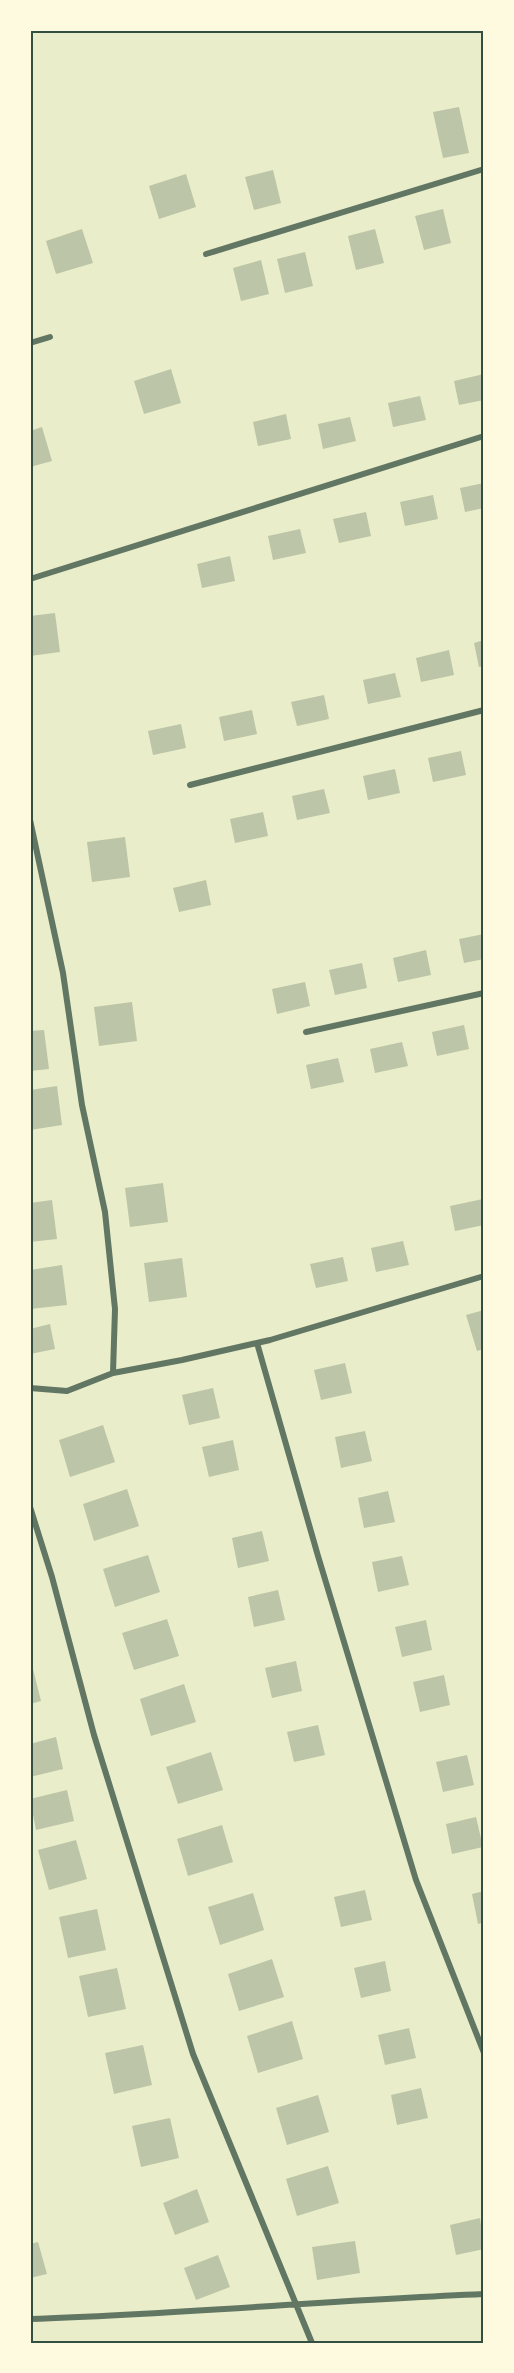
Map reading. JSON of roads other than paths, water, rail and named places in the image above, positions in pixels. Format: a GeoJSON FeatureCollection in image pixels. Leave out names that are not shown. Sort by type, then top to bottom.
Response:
{"type":"FeatureCollection","features":[{"type":"Feature","properties":{"kind":"street"},"geometry":{"type":"LineString","coordinates":[[206,254],[484,169]]}},
{"type":"Feature","properties":{"kind":"street"},"geometry":{"type":"LineString","coordinates":[[30,344],[50,337]]}},
{"type":"Feature","properties":{"kind":"street"},"geometry":{"type":"LineString","coordinates":[[30,579],[484,436]]}},
{"type":"Feature","properties":{"kind":"street"},"geometry":{"type":"LineString","coordinates":[[190,785],[484,710]]}},
{"type":"Feature","properties":{"kind":"street"},"geometry":{"type":"LineString","coordinates":[[30,820],[63,973],[82,1105],[105,1212],[115,1309],[112,1373]]}},
{"type":"Feature","properties":{"kind":"street"},"geometry":{"type":"LineString","coordinates":[[306,1032],[484,993]]}},
{"type":"Feature","properties":{"kind":"street"},"geometry":{"type":"LineString","coordinates":[[30,1388],[67,1391],[112,1373],[257,1343],[484,1276]]}},
{"type":"Feature","properties":{"kind":"street"},"geometry":{"type":"LineString","coordinates":[[257,1343],[318,1556],[416,1880],[484,2053]]}},
{"type":"Feature","properties":{"kind":"street"},"geometry":{"type":"LineString","coordinates":[[30,1507],[52,1577],[94,1735],[193,2054],[312,2343]]}},
{"type":"Feature","properties":{"kind":"street"},"geometry":{"type":"LineString","coordinates":[[30,2319],[123,2316],[296,2303],[484,2294]]}}]}
